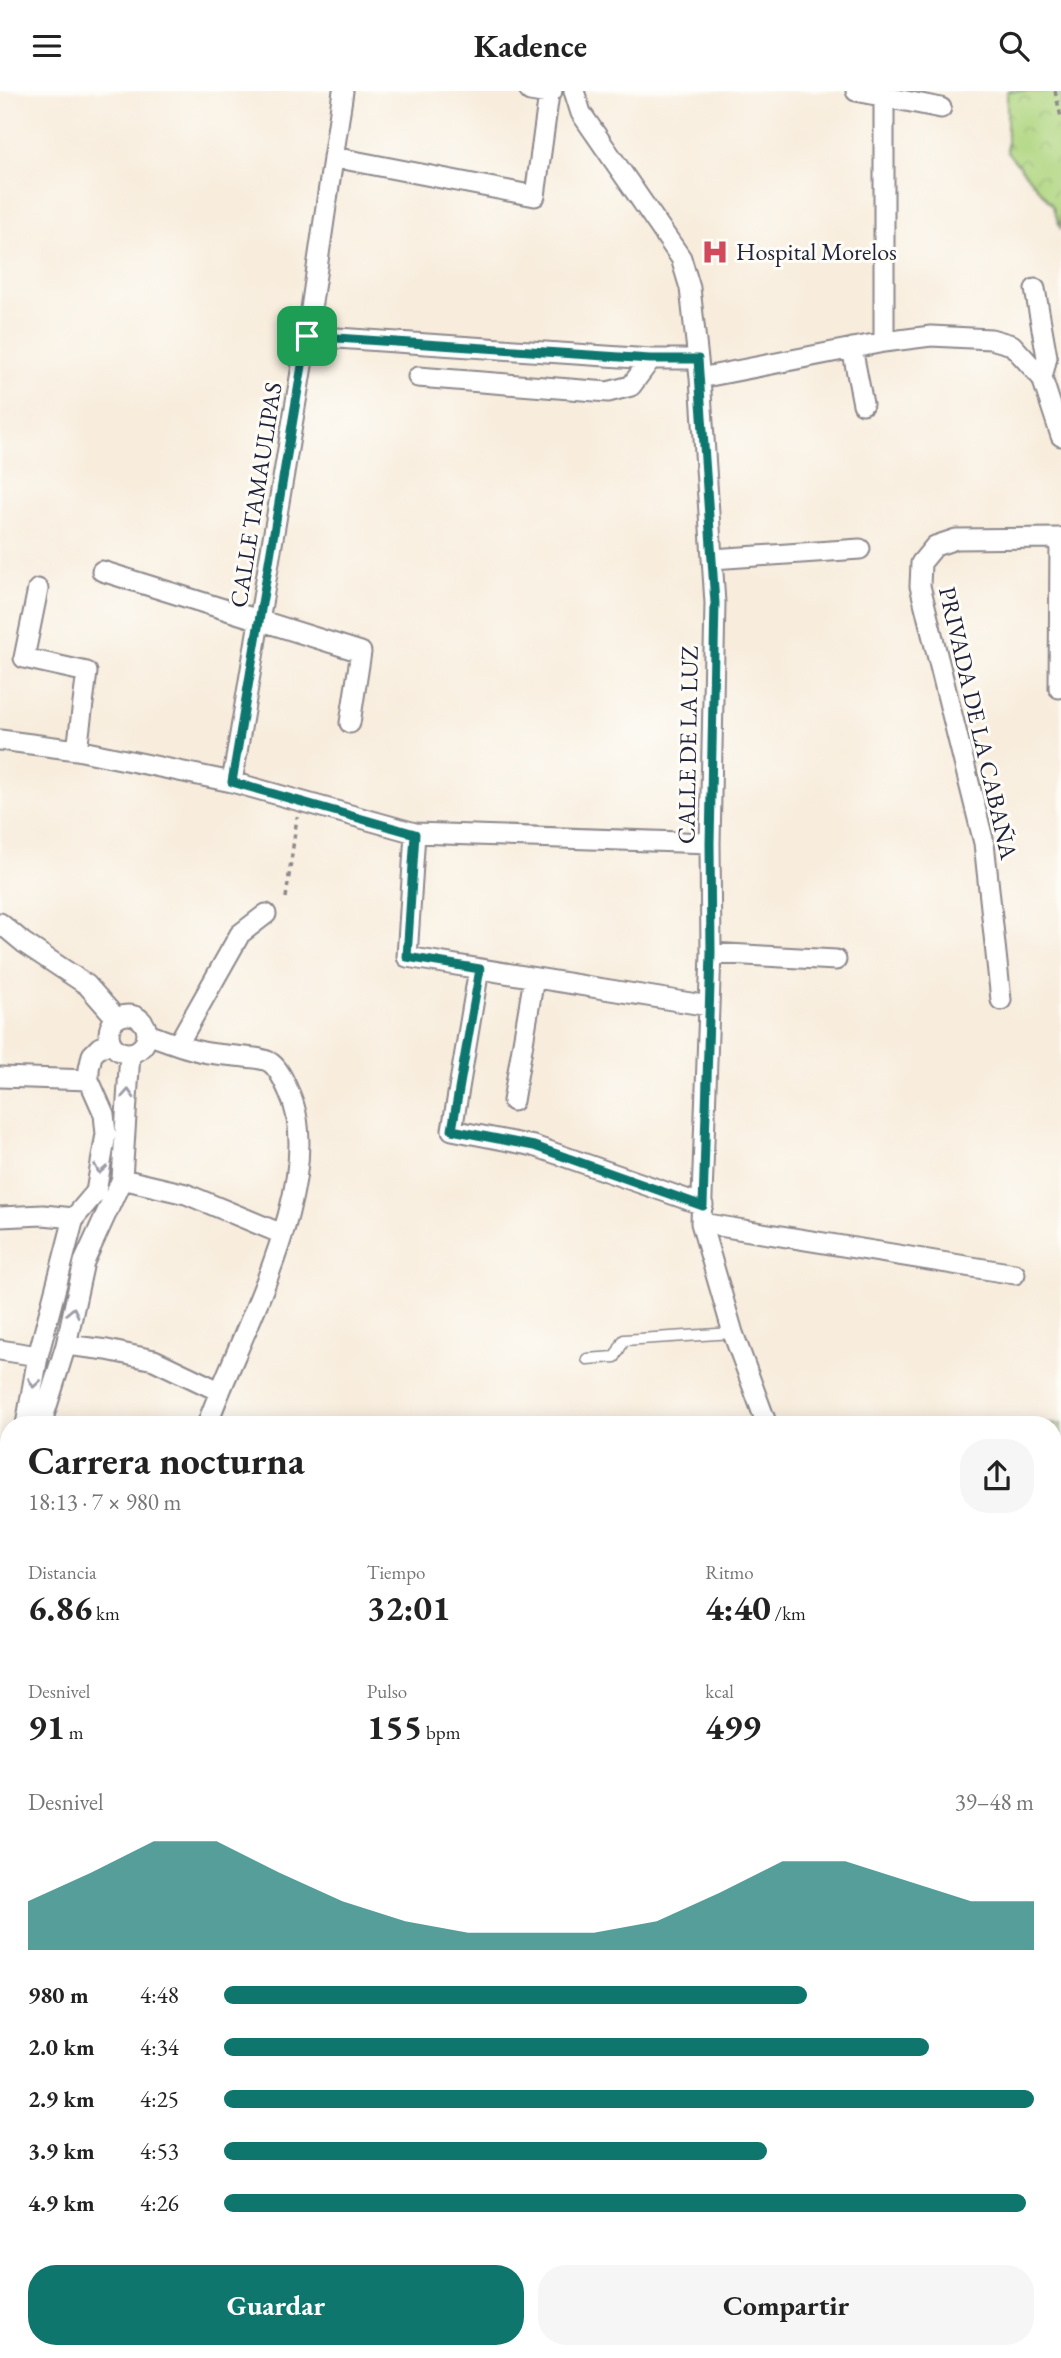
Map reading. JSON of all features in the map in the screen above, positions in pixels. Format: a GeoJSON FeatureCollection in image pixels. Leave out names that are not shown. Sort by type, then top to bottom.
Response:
{"type":"FeatureCollection","features":[{"type":"Feature","properties":{"kind":"street","name":"CALLE TAMAULIPAS"},"geometry":{"type":"LineString","coordinates":[[232,782],[307,336],[343,91]]}},
{"type":"Feature","properties":{"kind":"street","name":"CALLE DE LA LUZ"},"geometry":{"type":"LineString","coordinates":[[574,91],[581,113],[681,258],[690,288],[699,368],[715,603],[710,843],[711,953],[702,1214],[733,1333],[764,1416]]}},
{"type":"Feature","properties":{"kind":"street"},"geometry":{"type":"LineString","coordinates":[[856,91],[941,108]]}},
{"type":"Feature","properties":{"kind":"street"},"geometry":{"type":"LineString","coordinates":[[332,157],[535,197],[544,92]]}},
{"type":"Feature","properties":{"kind":"street"},"geometry":{"type":"LineString","coordinates":[[884,97],[884,342]]}},
{"type":"Feature","properties":{"kind":"street"},"geometry":{"type":"LineString","coordinates":[[1035,289],[1047,356],[1042,378]]}},
{"type":"Feature","properties":{"kind":"street"},"geometry":{"type":"LineString","coordinates":[[307,336],[650,359],[699,368],[932,336],[991,339],[1012,345],[1042,378],[1061,436]]}},
{"type":"Feature","properties":{"kind":"street"},"geometry":{"type":"LineString","coordinates":[[852,348],[863,404]]}},
{"type":"Feature","properties":{"kind":"street"},"geometry":{"type":"LineString","coordinates":[[418,377],[608,392],[631,386],[650,359]]}},
{"type":"Feature","properties":{"kind":"street"},"geometry":{"type":"LineString","coordinates":[[1059,688],[1061,538]]}},
{"type":"Feature","properties":{"kind":"street","name":"PRIVADA DE LA CABAÑA"},"geometry":{"type":"LineString","coordinates":[[1001,1000],[984,843],[920,586],[921,563],[935,547],[956,539],[1061,538]]}},
{"type":"Feature","properties":{"kind":"street"},"geometry":{"type":"LineString","coordinates":[[712,559],[860,549]]}},
{"type":"Feature","properties":{"kind":"street"},"geometry":{"type":"LineString","coordinates":[[102,571],[361,652],[350,723]]}},
{"type":"Feature","properties":{"kind":"street"},"geometry":{"type":"LineString","coordinates":[[38,589],[24,658],[87,672],[77,750]]}},
{"type":"Feature","properties":{"kind":"street"},"geometry":{"type":"LineString","coordinates":[[0,740],[77,750],[232,782],[415,834],[710,843]]}},
{"type":"Feature","properties":{"kind":"street"},"geometry":{"type":"LineString","coordinates":[[415,834],[407,957],[709,1006]]}},
{"type":"Feature","properties":{"kind":"street"},"geometry":{"type":"LineString","coordinates":[[178,1044],[240,933],[266,914]]}},
{"type":"Feature","properties":{"kind":"street"},"geometry":{"type":"LineString","coordinates":[[0,923],[24,943],[87,985],[117,1019]]}},
{"type":"Feature","properties":{"kind":"street"},"geometry":{"type":"LineString","coordinates":[[711,953],[836,960]]}},
{"type":"Feature","properties":{"kind":"street"},"geometry":{"type":"LineString","coordinates":[[480,969],[452,1130],[534,1146],[702,1214],[1015,1275]]}},
{"type":"Feature","properties":{"kind":"street"},"geometry":{"type":"LineString","coordinates":[[513,1101],[534,978]]}},
{"type":"Feature","properties":{"kind":"street"},"geometry":{"type":"LineString","coordinates":[[131,1016],[144,1024],[147,1034],[143,1046],[130,1053],[122,1053],[111,1044],[109,1030],[117,1019],[131,1016]]}},
{"type":"Feature","properties":{"kind":"street"},"geometry":{"type":"LineString","coordinates":[[147,1034],[203,1053],[256,1058],[270,1063],[283,1079],[294,1102],[300,1136],[290,1211],[265,1288],[210,1416]]}},
{"type":"Feature","properties":{"kind":"street"},"geometry":{"type":"LineString","coordinates":[[28,1416],[38,1356],[75,1218],[96,1192],[106,1134],[104,1114],[89,1080],[92,1055],[100,1047],[111,1044]]}},
{"type":"Feature","properties":{"kind":"street"},"geometry":{"type":"LineString","coordinates":[[44,1416],[66,1345],[84,1262],[122,1179],[130,1053]]}},
{"type":"Feature","properties":{"kind":"street"},"geometry":{"type":"LineString","coordinates":[[0,1077],[89,1080]]}},
{"type":"Feature","properties":{"kind":"street"},"geometry":{"type":"LineString","coordinates":[[122,1179],[186,1194],[282,1234]]}},
{"type":"Feature","properties":{"kind":"street"},"geometry":{"type":"LineString","coordinates":[[0,1217],[43,1215],[75,1218]]}},
{"type":"Feature","properties":{"kind":"street"},"geometry":{"type":"LineString","coordinates":[[66,1345],[154,1360],[219,1391]]}},
{"type":"Feature","properties":{"kind":"street"},"geometry":{"type":"LineString","coordinates":[[0,1350],[38,1356]]}},
{"type":"Feature","properties":{"kind":"lane"},"geometry":{"type":"LineString","coordinates":[[587,1359],[615,1357],[624,1340],[733,1333]]}},
{"type":"Feature","properties":{"kind":"path"},"geometry":{"type":"LineString","coordinates":[[1055,91],[1061,117]]}},
{"type":"Feature","properties":{"kind":"path"},"geometry":{"type":"LineString","coordinates":[[286,898],[299,801]]}},
{"type":"Feature","properties":{"kind":"green space"},"geometry":{"type":"Polygon","coordinates":[[[1007,91],[1061,91],[1061,230],[1052,205],[1007,152],[1007,91]]]}},
{"type":"Feature","properties":{"kind":"place","name":"Hospital Morelos"},"geometry":{"type":"Point","coordinates":[715,252]}},
{"type":"Feature","properties":{"kind":"route"},"geometry":{"type":"LineString","coordinates":[[307,336],[650,359],[698,359],[715,603],[710,843],[711,953],[703,1206],[534,1146],[452,1130],[480,969],[407,957],[415,834],[232,782],[307,336]]}}]}
